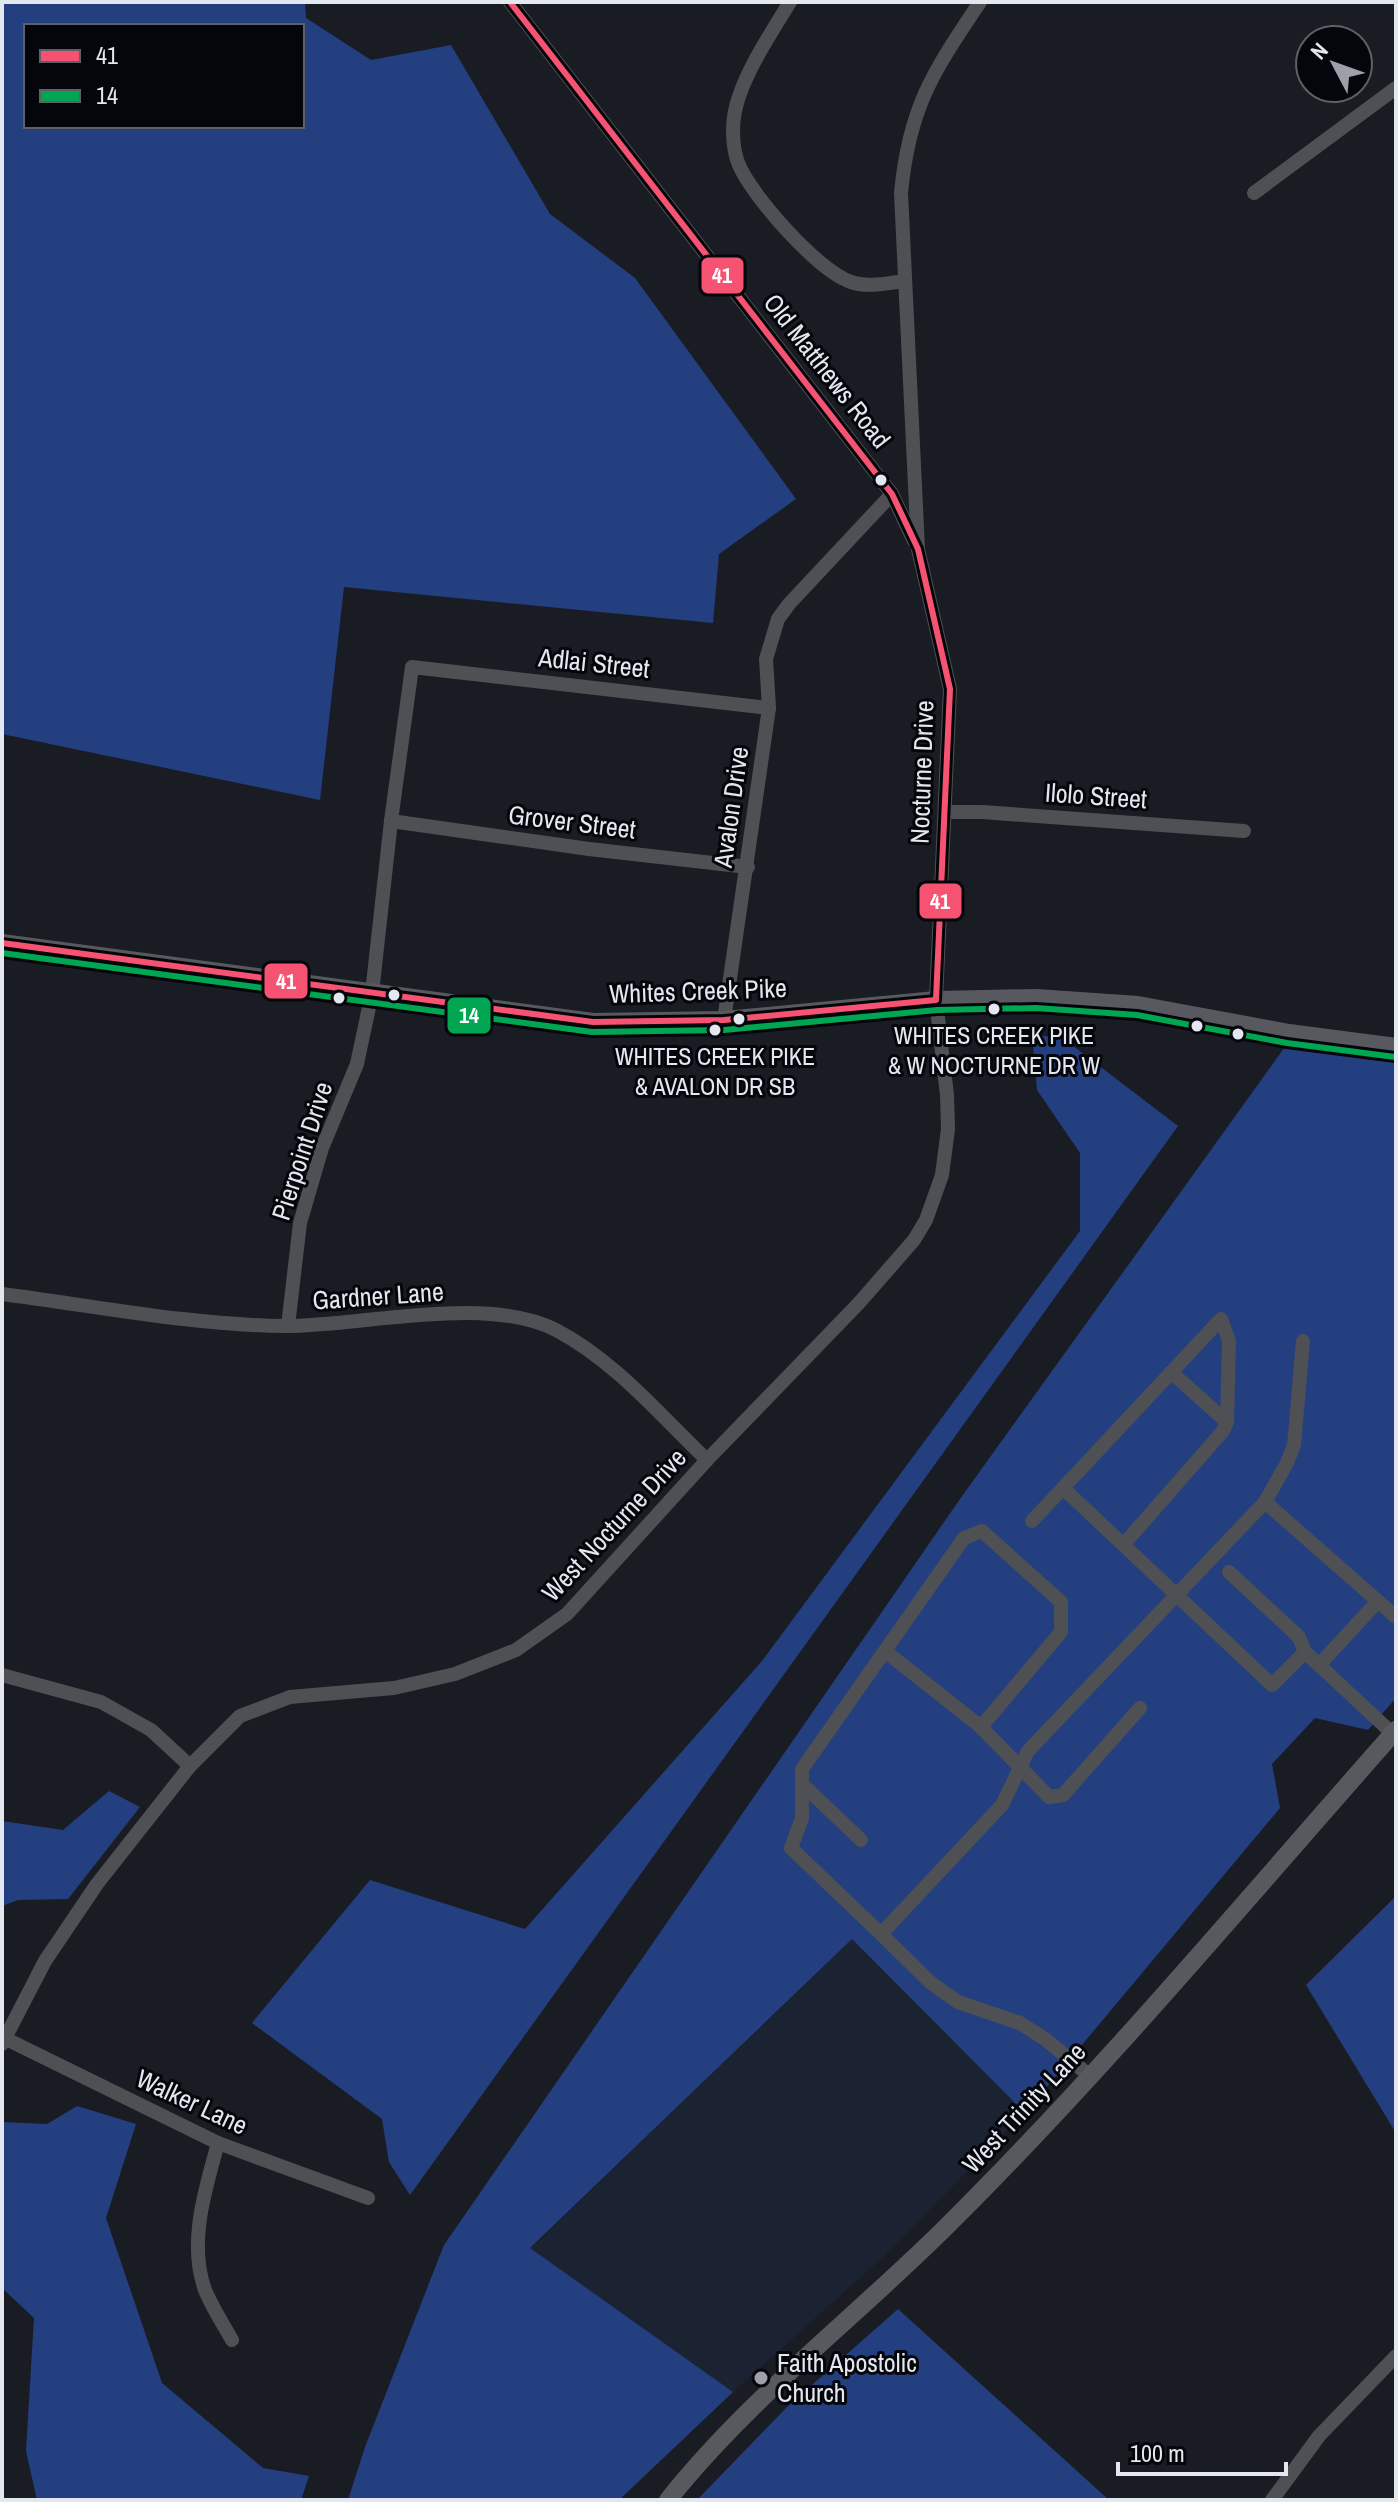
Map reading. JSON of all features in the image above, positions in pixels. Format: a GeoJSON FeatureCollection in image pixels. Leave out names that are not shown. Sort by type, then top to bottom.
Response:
{"type":"FeatureCollection","features":[{"type":"Feature","properties":{"kind":"main road","name":"Whites Creek Pike"},"geometry":{"type":"LineString","coordinates":[[2,943],[593,1022],[724,1020],[936,1000],[1036,998],[1138,1005],[1289,1033],[1396,1047]]}},
{"type":"Feature","properties":{"kind":"main road","name":"West Trinity Lane"},"geometry":{"type":"LineString","coordinates":[[668,2500],[696,2465],[749,2410],[948,2226],[1090,2076],[1394,1732]]}},
{"type":"Feature","properties":{"kind":"street","name":"Old Matthews Road"},"geometry":{"type":"LineString","coordinates":[[510,2],[892,494],[918,549]]}},
{"type":"Feature","properties":{"kind":"street"},"geometry":{"type":"LineString","coordinates":[[790,2],[744,86],[734,115],[734,149],[738,164],[776,218],[832,271],[848,282],[863,285],[905,281]]}},
{"type":"Feature","properties":{"kind":"street"},"geometry":{"type":"LineString","coordinates":[[918,549],[901,193],[908,137],[923,94],[980,2]]}},
{"type":"Feature","properties":{"kind":"street"},"geometry":{"type":"LineString","coordinates":[[1254,193],[1396,88]]}},
{"type":"Feature","properties":{"kind":"street","name":"Avalon Drive"},"geometry":{"type":"LineString","coordinates":[[724,1020],[769,708],[766,659],[775,627],[789,604],[892,494]]}},
{"type":"Feature","properties":{"kind":"street","name":"Nocturne Drive"},"geometry":{"type":"LineString","coordinates":[[918,549],[950,689],[936,1000]]}},
{"type":"Feature","properties":{"kind":"street","name":"Adlai Street"},"geometry":{"type":"LineString","coordinates":[[412,667],[769,708]]}},
{"type":"Feature","properties":{"kind":"street","name":"Pierpoint Drive"},"geometry":{"type":"LineString","coordinates":[[288,1326],[300,1223],[322,1148],[357,1064],[372,993],[412,667]]}},
{"type":"Feature","properties":{"kind":"street","name":"Ilolo Street"},"geometry":{"type":"LineString","coordinates":[[945,812],[1244,831]]}},
{"type":"Feature","properties":{"kind":"street","name":"Grover Street"},"geometry":{"type":"LineString","coordinates":[[391,821],[589,849],[748,867]]}},
{"type":"Feature","properties":{"kind":"street","name":"West Nocturne Drive"},"geometry":{"type":"LineString","coordinates":[[3,2039],[65,1928],[190,1766],[240,1716],[290,1697],[394,1688],[455,1674],[516,1650],[567,1614],[707,1460],[859,1303],[914,1240],[926,1220],[942,1175],[948,1129],[947,1095],[936,1000]]}},
{"type":"Feature","properties":{"kind":"street","name":"Gardner Lane"},"geometry":{"type":"LineString","coordinates":[[2,1294],[191,1319],[288,1326],[478,1312],[512,1317],[554,1329],[604,1361],[707,1460]]}},
{"type":"Feature","properties":{"kind":"street"},"geometry":{"type":"LineString","coordinates":[[1032,1521],[1221,1319],[1229,1341],[1227,1422],[1223,1431],[1124,1544]]}},
{"type":"Feature","properties":{"kind":"street"},"geometry":{"type":"LineString","coordinates":[[881,1934],[1002,1805],[1028,1751],[1265,1502],[1294,1445],[1303,1341]]}},
{"type":"Feature","properties":{"kind":"street"},"geometry":{"type":"LineString","coordinates":[[1171,1372],[1227,1422]]}},
{"type":"Feature","properties":{"kind":"street"},"geometry":{"type":"LineString","coordinates":[[1063,1488],[1178,1593],[1272,1685],[1305,1652]]}},
{"type":"Feature","properties":{"kind":"street"},"geometry":{"type":"LineString","coordinates":[[1265,1502],[1396,1617]]}},
{"type":"Feature","properties":{"kind":"street"},"geometry":{"type":"LineString","coordinates":[[981,1727],[1061,1632],[1062,1618],[1061,1602],[982,1531],[964,1538],[802,1769],[802,1818],[791,1848],[931,1983],[958,2002],[1020,2023],[1090,2076]]}},
{"type":"Feature","properties":{"kind":"street"},"geometry":{"type":"LineString","coordinates":[[1229,1572],[1299,1637],[1305,1652],[1394,1732]]}},
{"type":"Feature","properties":{"kind":"street"},"geometry":{"type":"LineString","coordinates":[[1319,1665],[1378,1601]]}},
{"type":"Feature","properties":{"kind":"street"},"geometry":{"type":"LineString","coordinates":[[885,1651],[981,1727],[1049,1797],[1063,1795],[1140,1708]]}},
{"type":"Feature","properties":{"kind":"street"},"geometry":{"type":"LineString","coordinates":[[2,1675],[101,1702],[151,1730],[190,1766]]}},
{"type":"Feature","properties":{"kind":"street"},"geometry":{"type":"LineString","coordinates":[[802,1784],[861,1840]]}},
{"type":"Feature","properties":{"kind":"street","name":"Walker Lane"},"geometry":{"type":"LineString","coordinates":[[3,2039],[218,2143],[368,2198]]}},
{"type":"Feature","properties":{"kind":"street"},"geometry":{"type":"LineString","coordinates":[[218,2143],[202,2202],[198,2255],[205,2290],[232,2340]]}},
{"type":"Feature","properties":{"kind":"street"},"geometry":{"type":"LineString","coordinates":[[1272,2500],[1319,2436],[1396,2356]]}},
{"type":"Feature","properties":{"kind":"shaded area"},"geometry":{"type":"Polygon","coordinates":[[[2,2],[305,2],[306,18],[371,60],[451,45],[550,214],[635,278],[796,499],[719,554],[713,623],[344,587],[320,800],[2,734],[2,2]]]}},
{"type":"Feature","properties":{"kind":"shaded area"},"geometry":{"type":"Polygon","coordinates":[[[1032,1034],[1064,1039],[1178,1126],[410,2195],[389,2162],[382,2119],[252,2023],[370,1880],[525,1929],[762,1661],[1080,1231],[1080,1153],[1037,1090],[1032,1034]]]}},
{"type":"Feature","properties":{"kind":"shaded area"},"geometry":{"type":"Polygon","coordinates":[[[1285,1047],[1396,1062],[1396,1698],[1368,1730],[1315,1718],[1272,1764],[1280,1808],[1025,2113],[852,1939],[530,2248],[733,2392],[619,2500],[348,2500],[365,2447],[444,2245],[960,1499],[1285,1047]]]}},
{"type":"Feature","properties":{"kind":"shaded area"},"geometry":{"type":"Polygon","coordinates":[[[109,1791],[140,1807],[68,1899],[18,1900],[2,1906],[2,1821],[63,1830],[109,1791]]]}},
{"type":"Feature","properties":{"kind":"shaded area"},"geometry":{"type":"Polygon","coordinates":[[[1396,1896],[1396,2133],[1306,1985],[1396,1896]]]}},
{"type":"Feature","properties":{"kind":"shaded area"},"geometry":{"type":"Polygon","coordinates":[[[852,1939],[1025,2113],[881,2259],[733,2392],[530,2249],[852,1939]]]}},
{"type":"Feature","properties":{"kind":"shaded area"},"geometry":{"type":"Polygon","coordinates":[[[77,2106],[136,2124],[106,2218],[162,2383],[263,2468],[309,2476],[301,2500],[37,2500],[26,2451],[34,2318],[2,2288],[2,2122],[47,2124],[77,2106]]]}},
{"type":"Feature","properties":{"kind":"shaded area"},"geometry":{"type":"Polygon","coordinates":[[[898,2309],[1109,2500],[697,2500],[787,2407],[898,2309]]]}},
{"type":"Feature","properties":{"kind":"transit line","name":"41"},"geometry":{"type":"LineString","coordinates":[[2,943],[593,1022],[724,1020],[936,1000],[950,689],[918,549],[892,494],[510,2]]}},
{"type":"Feature","properties":{"kind":"transit line","name":"14"},"geometry":{"type":"LineString","coordinates":[[2,953],[592,1032],[724,1030],[937,1010],[1036,1008],[1137,1015],[1287,1043],[1395,1057]]}},
{"type":"Feature","properties":{"kind":"place","name":"WHITES CREEK PIKE & W NOCTURNE DR W"},"geometry":{"type":"Point","coordinates":[994,1009]}},
{"type":"Feature","properties":{"kind":"place","name":"WHITES CREEK PIKE & AVALON DR SB"},"geometry":{"type":"Point","coordinates":[715,1030]}},
{"type":"Feature","properties":{"kind":"place","name":"Faith Apostolic Church"},"geometry":{"type":"Point","coordinates":[761,2378]}}]}
